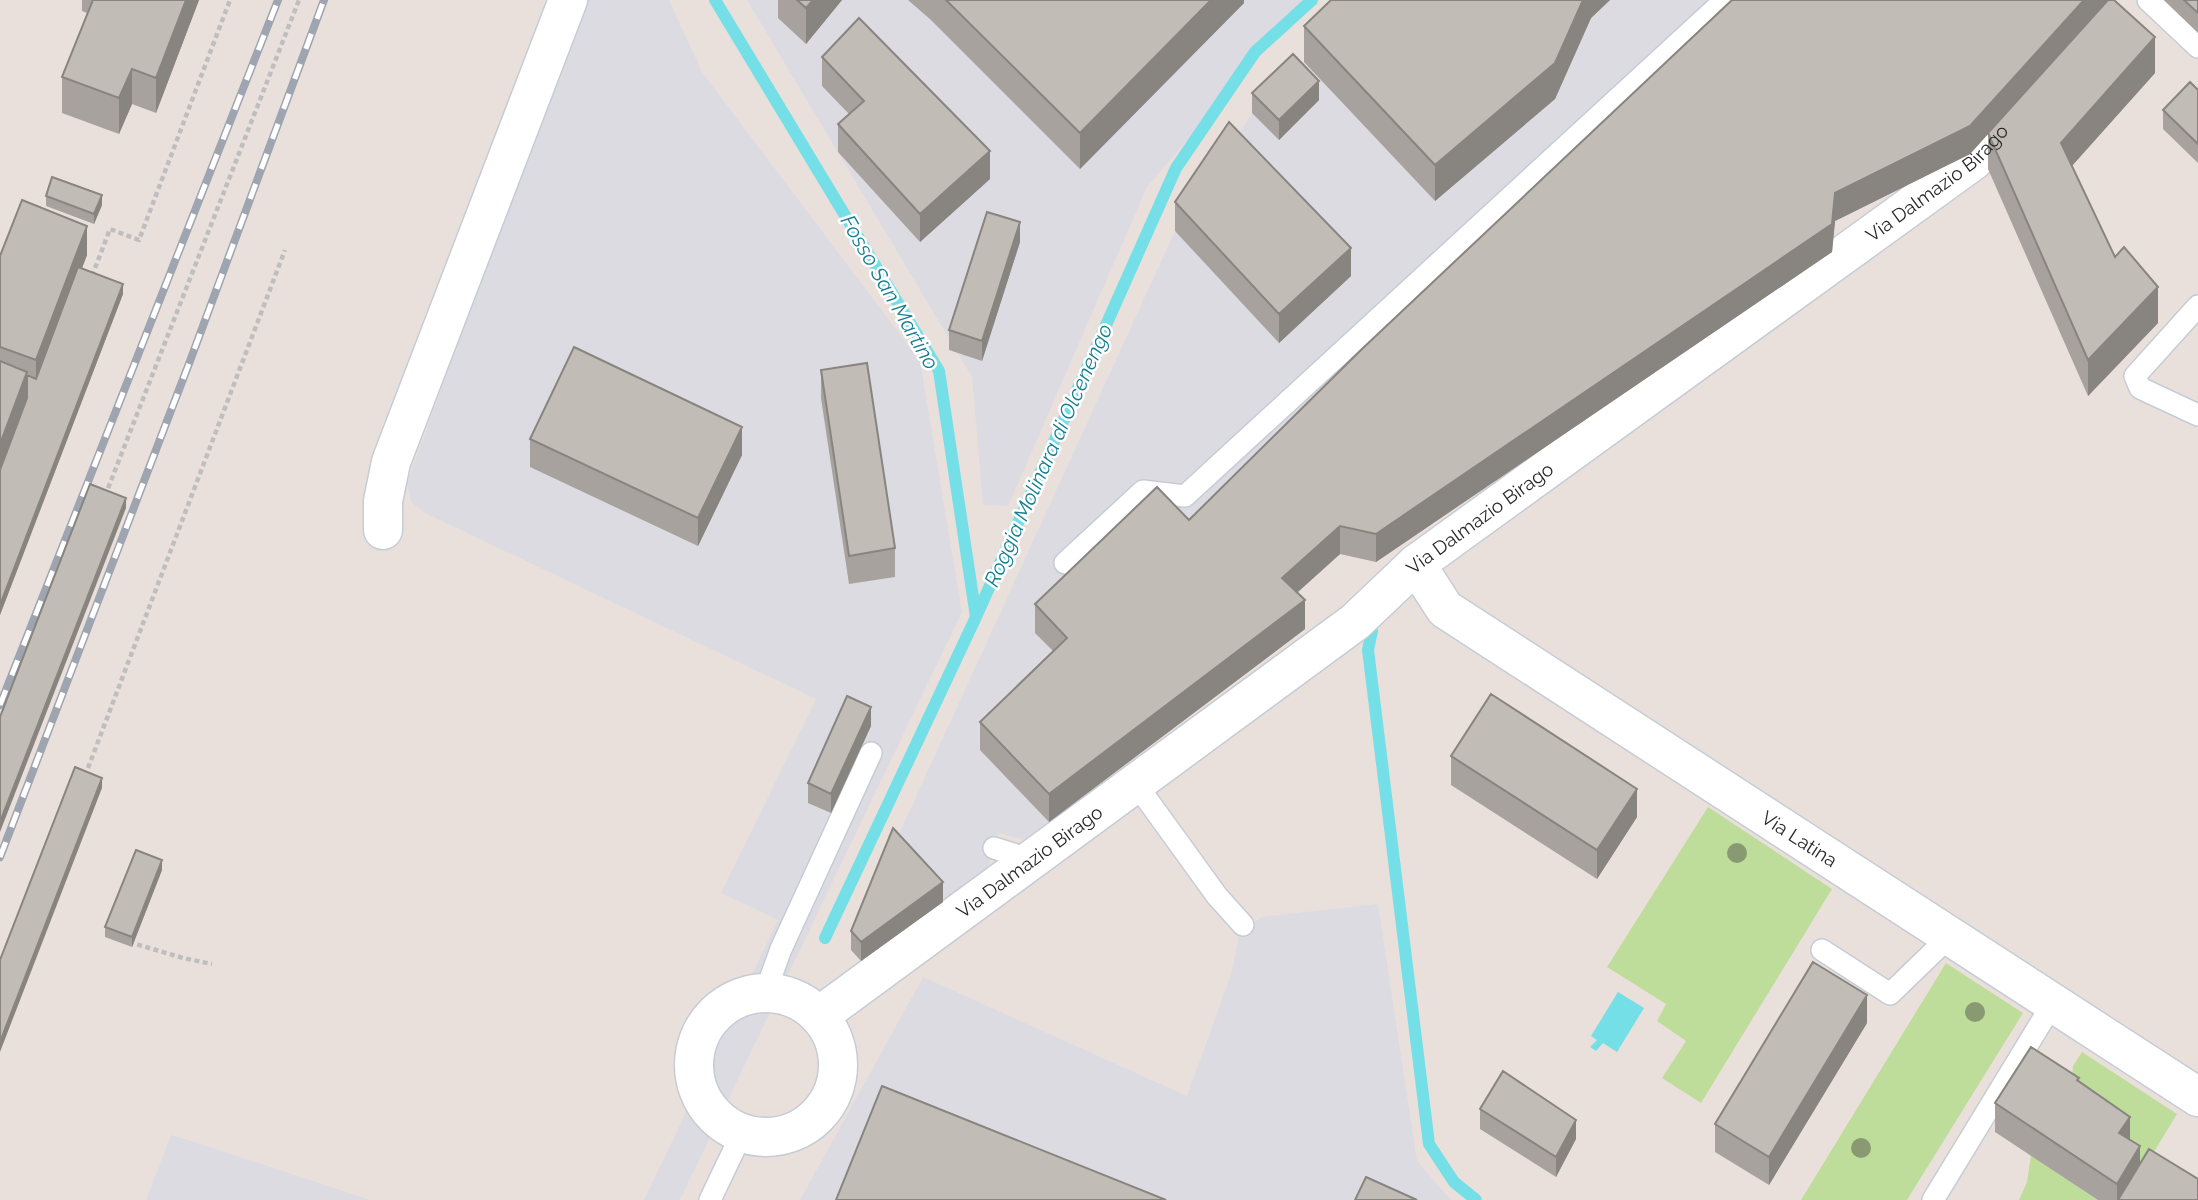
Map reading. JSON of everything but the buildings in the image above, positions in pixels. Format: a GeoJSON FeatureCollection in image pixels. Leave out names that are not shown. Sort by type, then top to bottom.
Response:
{"type":"FeatureCollection","features":[{"type":"Feature","properties":{"kind":"street"},"geometry":{"type":"LineString","coordinates":[[383,530],[383,500],[391,462],[568,0]]}},
{"type":"Feature","properties":{"kind":"street","name":"Via Dalmazio Birago"},"geometry":{"type":"LineString","coordinates":[[819,1016],[1355,622],[1416,564],[1973,161],[2047,80]]}},
{"type":"Feature","properties":{"kind":"street","name":"Via Latina"},"geometry":{"type":"LineString","coordinates":[[1416,564],[1445,609],[2198,1097]]}},
{"type":"Feature","properties":{"kind":"street"},"geometry":{"type":"LineString","coordinates":[[765,993],[784,995],[803,1003],[819,1016],[830,1032],[838,1068],[834,1087],[826,1104],[814,1119],[780,1136],[761,1137],[742,1133],[724,1124],[709,1110],[698,1092],[693,1071],[695,1050],[702,1030],[714,1015],[729,1003],[746,995],[765,993]]}},
{"type":"Feature","properties":{"kind":"lane"},"geometry":{"type":"LineString","coordinates":[[1065,563],[1143,491],[1185,496],[1725,0]]}},
{"type":"Feature","properties":{"kind":"lane"},"geometry":{"type":"LineString","coordinates":[[2127,3],[2198,47]]}},
{"type":"Feature","properties":{"kind":"lane"},"geometry":{"type":"LineString","coordinates":[[2198,306],[2135,376],[2140,388],[2198,415]]}},
{"type":"Feature","properties":{"kind":"lane"},"geometry":{"type":"LineString","coordinates":[[765,993],[781,949],[871,753]]}},
{"type":"Feature","properties":{"kind":"lane"},"geometry":{"type":"LineString","coordinates":[[1136,784],[1217,896],[1243,925]]}},
{"type":"Feature","properties":{"kind":"lane"},"geometry":{"type":"LineString","coordinates":[[994,848],[1032,860]]}},
{"type":"Feature","properties":{"kind":"lane"},"geometry":{"type":"LineString","coordinates":[[1822,950],[1890,994],[1950,936]]}},
{"type":"Feature","properties":{"kind":"lane"},"geometry":{"type":"LineString","coordinates":[[1933,1200],[2053,1003]]}},
{"type":"Feature","properties":{"kind":"lane"},"geometry":{"type":"LineString","coordinates":[[710,1200],[742,1133]]}},
{"type":"Feature","properties":{"kind":"path"},"geometry":{"type":"LineString","coordinates":[[92,278],[110,229],[139,240],[230,0]]}},
{"type":"Feature","properties":{"kind":"path"},"geometry":{"type":"LineString","coordinates":[[101,505],[299,0]]}},
{"type":"Feature","properties":{"kind":"path"},"geometry":{"type":"LineString","coordinates":[[82,784],[285,250]]}},
{"type":"Feature","properties":{"kind":"path"},"geometry":{"type":"LineString","coordinates":[[134,931],[129,943],[212,964]]}},
{"type":"Feature","properties":{"kind":"shaded area"},"geometry":{"type":"Polygon","coordinates":[[[584,0],[669,0],[702,72],[920,361],[962,612],[680,1200],[644,1200],[778,920],[721,893],[816,699],[425,513],[411,502],[407,483],[584,0]]]}},
{"type":"Feature","properties":{"kind":"shaded area"},"geometry":{"type":"Polygon","coordinates":[[[747,0],[1308,0],[1147,187],[1008,506],[983,505],[972,377],[747,0]]]}},
{"type":"Feature","properties":{"kind":"shaded area"},"geometry":{"type":"Polygon","coordinates":[[[1367,0],[2109,0],[1970,154],[1836,221],[1832,252],[1376,562],[1340,554],[1282,606],[1305,629],[1025,840],[998,833],[988,867],[861,961],[851,950],[893,847],[1175,231],[1252,113],[1367,0]]]}},
{"type":"Feature","properties":{"kind":"shaded area"},"geometry":{"type":"Polygon","coordinates":[[[1378,904],[1417,1161],[1451,1200],[800,1200],[923,977],[1187,1096],[1231,975],[1239,936],[1261,917],[1378,904]]]}},
{"type":"Feature","properties":{"kind":"shaded area"},"geometry":{"type":"Polygon","coordinates":[[[171,1135],[207,1146],[370,1200],[146,1200],[171,1135]]]}},
{"type":"Feature","properties":{"kind":"green space"},"geometry":{"type":"Polygon","coordinates":[[[1708,807],[1832,889],[1701,1103],[1662,1078],[1686,1041],[1657,1021],[1666,1004],[1607,967],[1708,807]]]}},
{"type":"Feature","properties":{"kind":"green space"},"geometry":{"type":"Polygon","coordinates":[[[1946,963],[2023,1013],[1907,1200],[1801,1200],[1946,963]]]}},
{"type":"Feature","properties":{"kind":"green space"},"geometry":{"type":"Polygon","coordinates":[[[2082,1052],[2177,1114],[2140,1175],[2072,1074],[2073,1066],[2082,1052]]]}},
{"type":"Feature","properties":{"kind":"green space"},"geometry":{"type":"Polygon","coordinates":[[[2031,1155],[2098,1200],[2019,1200],[2027,1182],[2031,1155]]]}},
{"type":"Feature","properties":{"kind":"water"},"geometry":{"type":"Polygon","coordinates":[[[1618,992],[1644,1008],[1617,1052],[1603,1043],[1596,1051],[1590,1047],[1597,1040],[1591,1036],[1618,992]]]}},
{"type":"Feature","properties":{"kind":"waterway","name":"Fosso San Martino"},"geometry":{"type":"LineString","coordinates":[[715,0],[939,371],[976,617]]}},
{"type":"Feature","properties":{"kind":"waterway","name":"Roggia Molinara di Olcenengo"},"geometry":{"type":"LineString","coordinates":[[825,938],[976,617],[1176,168],[1255,52],[1312,0]]}},
{"type":"Feature","properties":{"kind":"waterway"},"geometry":{"type":"LineString","coordinates":[[1372,631],[1368,650],[1429,1144],[1454,1182],[1476,1200]]}},
{"type":"Feature","properties":{"kind":"railway"},"geometry":{"type":"LineString","coordinates":[[0,705],[278,0]]}},
{"type":"Feature","properties":{"kind":"railway"},"geometry":{"type":"LineString","coordinates":[[0,857],[190,361],[324,0]]}}]}
